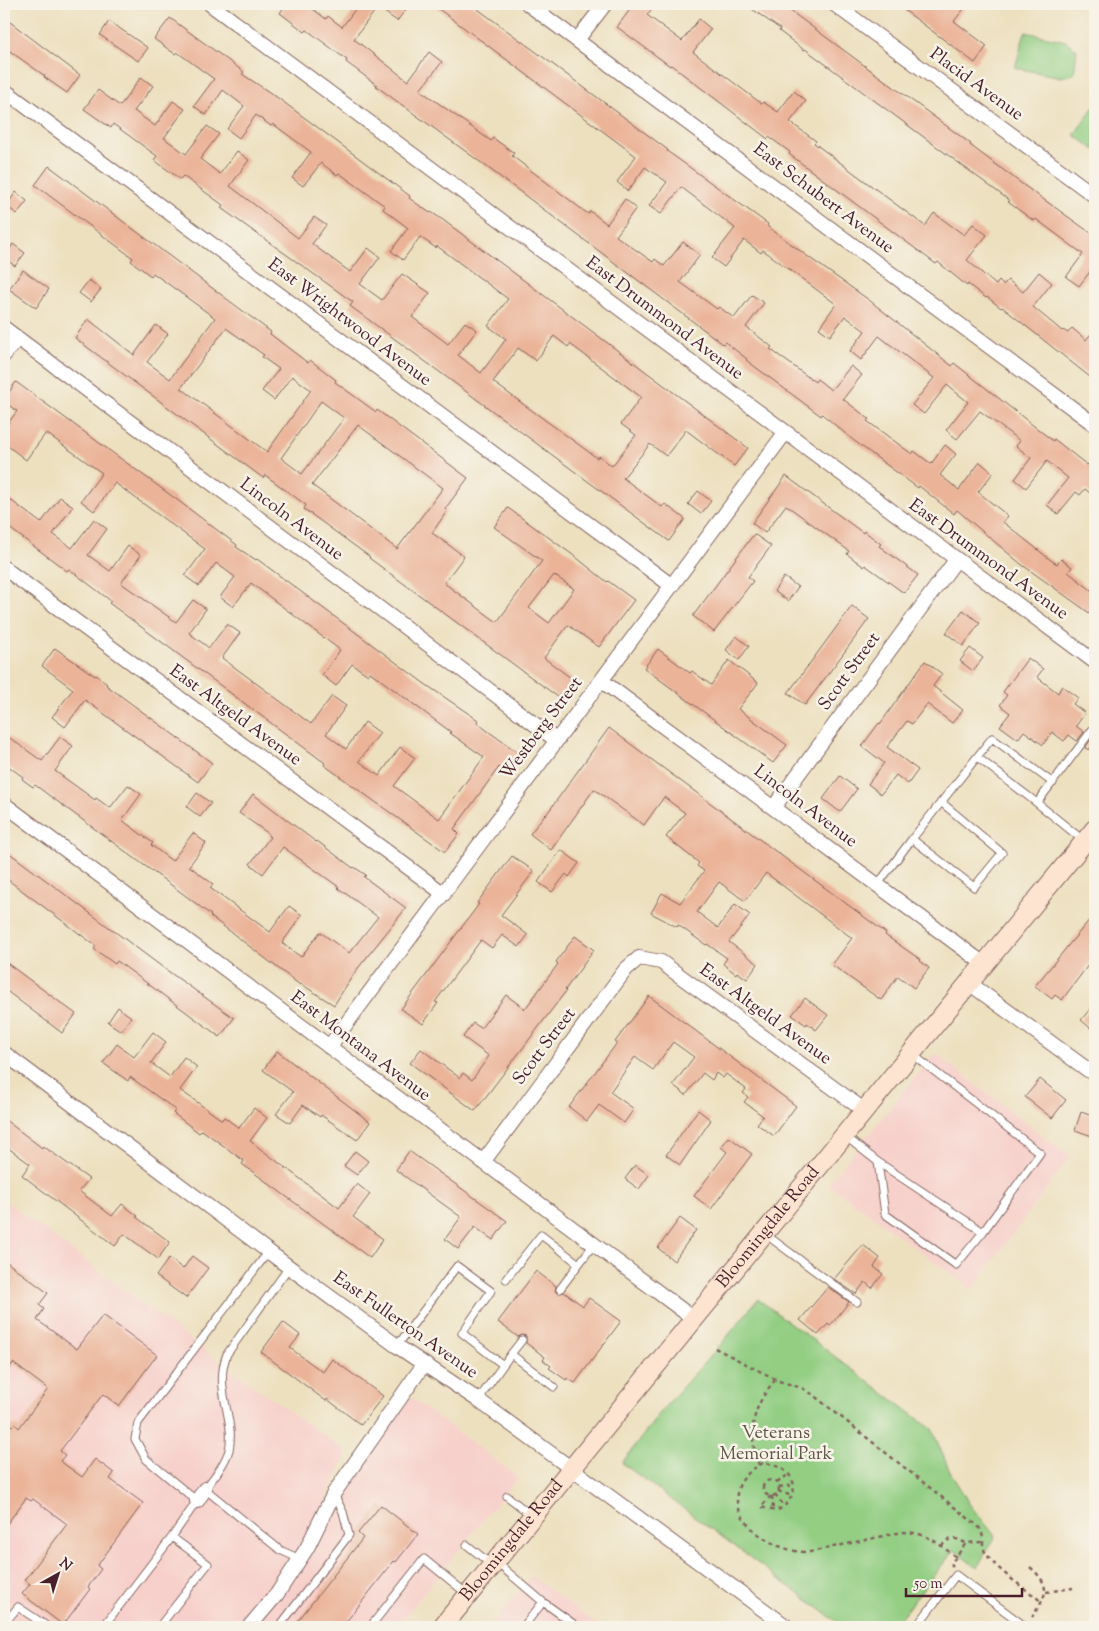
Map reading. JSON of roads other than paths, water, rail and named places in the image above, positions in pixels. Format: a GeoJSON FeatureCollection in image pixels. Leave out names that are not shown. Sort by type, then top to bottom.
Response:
{"type":"FeatureCollection","features":[{"type":"Feature","properties":{"kind":"main road","name":"Bloomingdale Road"},"geometry":{"type":"LineString","coordinates":[[445,1627],[494,1564],[1090,835]]}},
{"type":"Feature","properties":{"kind":"street","name":"East Drummond Avenue"},"geometry":{"type":"LineString","coordinates":[[210,4],[1095,662]]}},
{"type":"Feature","properties":{"kind":"street","name":"East Schubert Avenue"},"geometry":{"type":"LineString","coordinates":[[528,4],[1095,425]]}},
{"type":"Feature","properties":{"kind":"street"},"geometry":{"type":"LineString","coordinates":[[577,40],[605,4]]}},
{"type":"Feature","properties":{"kind":"street","name":"Placid Avenue"},"geometry":{"type":"LineString","coordinates":[[834,4],[1095,196]]}},
{"type":"Feature","properties":{"kind":"street","name":"East Wrightwood Avenue"},"geometry":{"type":"LineString","coordinates":[[4,90],[672,586]]}},
{"type":"Feature","properties":{"kind":"street","name":"Lincoln Avenue"},"geometry":{"type":"LineString","coordinates":[[4,328],[556,740]]}},
{"type":"Feature","properties":{"kind":"street"},"geometry":{"type":"LineString","coordinates":[[4,355],[17,338]]}},
{"type":"Feature","properties":{"kind":"street","name":"Westberg Street"},"geometry":{"type":"LineString","coordinates":[[329,1047],[786,433]]}},
{"type":"Feature","properties":{"kind":"street","name":"Scott Street"},"geometry":{"type":"LineString","coordinates":[[774,807],[956,560]]}},
{"type":"Feature","properties":{"kind":"street","name":"East Altgeld Avenue"},"geometry":{"type":"LineString","coordinates":[[4,568],[444,894]]}},
{"type":"Feature","properties":{"kind":"street","name":"Lincoln Avenue"},"geometry":{"type":"LineString","coordinates":[[602,681],[984,964]]}},
{"type":"Feature","properties":{"kind":"street","name":"East Montana Avenue"},"geometry":{"type":"LineString","coordinates":[[4,804],[694,1319]]}},
{"type":"Feature","properties":{"kind":"street","name":"Scott Street"},"geometry":{"type":"LineString","coordinates":[[483,1162],[626,969],[638,958]]}},
{"type":"Feature","properties":{"kind":"street","name":"East Altgeld Avenue"},"geometry":{"type":"LineString","coordinates":[[638,958],[661,962],[865,1111]]}},
{"type":"Feature","properties":{"kind":"street"},"geometry":{"type":"LineString","coordinates":[[969,983],[1088,1070],[1095,1073]]}},
{"type":"Feature","properties":{"kind":"street","name":"East Fullerton Avenue"},"geometry":{"type":"LineString","coordinates":[[4,1053],[289,1267],[397,1346],[478,1400],[787,1627]]}},
{"type":"Feature","properties":{"kind":"street"},"geometry":{"type":"LineString","coordinates":[[249,1627],[277,1594],[308,1548],[334,1493],[424,1364]]}},
{"type":"Feature","properties":{"kind":"lane"},"geometry":{"type":"LineString","coordinates":[[1037,803],[1095,726]]}},
{"type":"Feature","properties":{"kind":"lane"},"geometry":{"type":"LineString","coordinates":[[878,884],[992,738],[1053,783]]}},
{"type":"Feature","properties":{"kind":"lane"},"geometry":{"type":"LineString","coordinates":[[977,756],[1037,803],[1090,835]]}},
{"type":"Feature","properties":{"kind":"lane"},"geometry":{"type":"LineString","coordinates":[[912,839],[974,887],[1002,853],[941,802]]}},
{"type":"Feature","properties":{"kind":"lane"},"geometry":{"type":"LineString","coordinates":[[878,1162],[885,1214],[956,1265],[983,1232],[1040,1153],[912,1054]]}},
{"type":"Feature","properties":{"kind":"lane"},"geometry":{"type":"LineString","coordinates":[[845,1136],[878,1162],[983,1232]]}},
{"type":"Feature","properties":{"kind":"lane"},"geometry":{"type":"LineString","coordinates":[[765,1234],[858,1302]]}},
{"type":"Feature","properties":{"kind":"lane"},"geometry":{"type":"LineString","coordinates":[[506,1279],[541,1235],[579,1264]]}},
{"type":"Feature","properties":{"kind":"lane"},"geometry":{"type":"LineString","coordinates":[[560,1289],[594,1244]]}},
{"type":"Feature","properties":{"kind":"lane"},"geometry":{"type":"LineString","coordinates":[[269,1251],[138,1423],[135,1439],[146,1459],[280,1550],[300,1559]]}},
{"type":"Feature","properties":{"kind":"lane"},"geometry":{"type":"LineString","coordinates":[[397,1346],[457,1266],[491,1291],[462,1333],[503,1365]]}},
{"type":"Feature","properties":{"kind":"lane"},"geometry":{"type":"LineString","coordinates":[[103,1627],[172,1537],[224,1462],[229,1450],[230,1440],[226,1405],[221,1384],[223,1364],[227,1354],[289,1267]]}},
{"type":"Feature","properties":{"kind":"lane"},"geometry":{"type":"LineString","coordinates":[[478,1400],[522,1340]]}},
{"type":"Feature","properties":{"kind":"lane"},"geometry":{"type":"LineString","coordinates":[[511,1354],[554,1387]]}},
{"type":"Feature","properties":{"kind":"lane"},"geometry":{"type":"LineString","coordinates":[[279,1627],[349,1535],[343,1512],[334,1493]]}},
{"type":"Feature","properties":{"kind":"lane"},"geometry":{"type":"LineString","coordinates":[[507,1496],[533,1517]]}},
{"type":"Feature","properties":{"kind":"lane"},"geometry":{"type":"LineString","coordinates":[[160,1627],[208,1564],[172,1537]]}},
{"type":"Feature","properties":{"kind":"lane"},"geometry":{"type":"LineString","coordinates":[[467,1545],[578,1627]]}},
{"type":"Feature","properties":{"kind":"lane"},"geometry":{"type":"LineString","coordinates":[[370,1627],[424,1559],[469,1595]]}},
{"type":"Feature","properties":{"kind":"lane"},"geometry":{"type":"LineString","coordinates":[[916,1627],[956,1575],[1025,1627]]}},
{"type":"Feature","properties":{"kind":"lane"},"geometry":{"type":"LineString","coordinates":[[522,1627],[543,1602]]}},
{"type":"Feature","properties":{"kind":"lane"},"geometry":{"type":"LineString","coordinates":[[4,1624],[18,1607],[48,1627]]}},
{"type":"Feature","properties":{"kind":"park label","name":"Veterans Memorial Park"},"geometry":{"type":"Point","coordinates":[776,1444]}}]}
